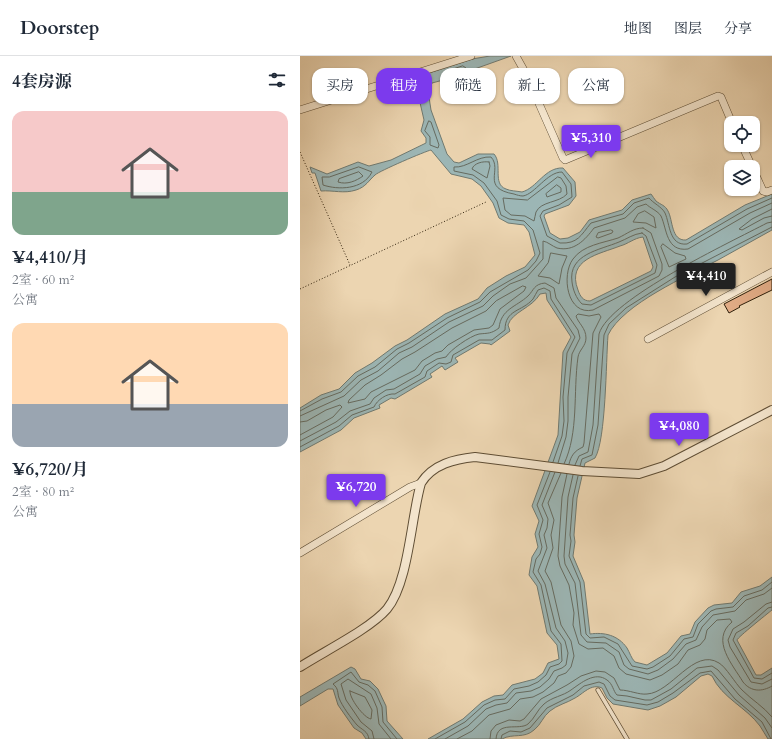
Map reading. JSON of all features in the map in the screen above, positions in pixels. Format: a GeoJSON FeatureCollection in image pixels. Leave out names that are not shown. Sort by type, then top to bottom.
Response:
{"type":"FeatureCollection","features":[{"type":"Feature","properties":{"kind":"street"},"geometry":{"type":"LineString","coordinates":[[300,110],[471,56]]}},
{"type":"Feature","properties":{"kind":"street"},"geometry":{"type":"LineString","coordinates":[[516,56],[526,74],[565,160],[718,96],[721,97],[729,116]]}},
{"type":"Feature","properties":{"kind":"street"},"geometry":{"type":"LineString","coordinates":[[760,185],[763,191],[767,192],[772,190]]}},
{"type":"Feature","properties":{"kind":"street"},"geometry":{"type":"LineString","coordinates":[[648,339],[772,272]]}},
{"type":"Feature","properties":{"kind":"street"},"geometry":{"type":"LineString","coordinates":[[300,666],[359,631],[382,614],[389,605],[394,596],[404,568],[421,483],[429,472],[436,468],[462,458],[475,457],[582,471],[630,475],[647,472],[664,466],[772,410]]}},
{"type":"Feature","properties":{"kind":"street"},"geometry":{"type":"LineString","coordinates":[[300,553],[410,487],[421,483]]}},
{"type":"Feature","properties":{"kind":"lane"},"geometry":{"type":"LineString","coordinates":[[598,690],[627,739]]}},
{"type":"Feature","properties":{"kind":"path"},"geometry":{"type":"LineString","coordinates":[[300,152],[351,265]]}},
{"type":"Feature","properties":{"kind":"path"},"geometry":{"type":"LineString","coordinates":[[300,289],[486,202]]}},
{"type":"Feature","properties":{"kind":"water"},"geometry":{"type":"Polygon","coordinates":[[[490,56],[511,56],[477,68],[444,68],[472,59],[490,56]]]}},
{"type":"Feature","properties":{"kind":"water"},"geometry":{"type":"Polygon","coordinates":[[[440,69],[440,81],[432,83],[432,72],[440,69]]]}},
{"type":"Feature","properties":{"kind":"water"},"geometry":{"type":"Polygon","coordinates":[[[420,104],[430,104],[447,154],[454,162],[459,163],[478,154],[494,154],[498,163],[499,183],[506,189],[522,192],[527,190],[551,171],[563,168],[575,182],[576,196],[569,205],[545,214],[544,216],[550,233],[560,239],[568,238],[580,232],[589,220],[622,210],[632,200],[651,194],[656,201],[667,209],[675,234],[681,239],[686,240],[745,205],[772,194],[772,230],[641,302],[627,312],[608,335],[605,400],[599,449],[595,458],[585,463],[577,498],[573,556],[584,582],[590,634],[605,634],[615,637],[627,648],[635,662],[647,665],[667,653],[681,636],[690,634],[695,622],[708,608],[714,605],[732,603],[741,592],[760,586],[772,577],[772,610],[737,640],[756,675],[761,675],[772,668],[772,739],[768,739],[754,719],[728,696],[716,684],[712,676],[708,674],[701,676],[676,697],[660,706],[648,710],[613,704],[607,698],[602,688],[594,687],[553,709],[530,733],[510,736],[502,739],[428,739],[463,719],[482,702],[494,696],[503,695],[512,685],[535,679],[543,673],[548,663],[559,659],[557,645],[547,633],[537,586],[529,575],[532,557],[538,547],[535,534],[539,521],[532,506],[558,435],[563,352],[571,337],[547,300],[546,293],[540,294],[532,303],[510,321],[508,325],[510,331],[491,345],[481,343],[455,358],[458,362],[445,370],[442,366],[430,374],[432,377],[395,399],[391,398],[379,405],[380,408],[354,418],[341,430],[300,452],[300,408],[321,395],[339,389],[355,373],[445,314],[478,299],[487,288],[506,276],[525,267],[535,255],[529,232],[524,225],[508,223],[499,218],[493,203],[481,186],[472,179],[451,174],[431,150],[378,173],[362,187],[356,190],[343,192],[321,191],[315,173],[312,173],[310,167],[327,174],[358,162],[369,166],[391,160],[426,143],[426,138],[421,131],[424,120],[420,104]],[[643,237],[587,259],[577,271],[576,280],[581,296],[585,300],[590,301],[651,271],[653,267],[643,237]]]}},
{"type":"Feature","properties":{"kind":"water"},"geometry":{"type":"Polygon","coordinates":[[[351,667],[355,669],[361,679],[370,681],[378,689],[386,706],[387,721],[403,739],[366,739],[362,733],[354,728],[338,705],[333,689],[328,689],[300,706],[300,697],[351,667]]]}},
{"type":"Feature","properties":{"kind":"building"},"geometry":{"type":"Polygon","coordinates":[[[772,279],[772,290],[739,306],[740,307],[729,313],[724,304],[772,279]]]}}]}
